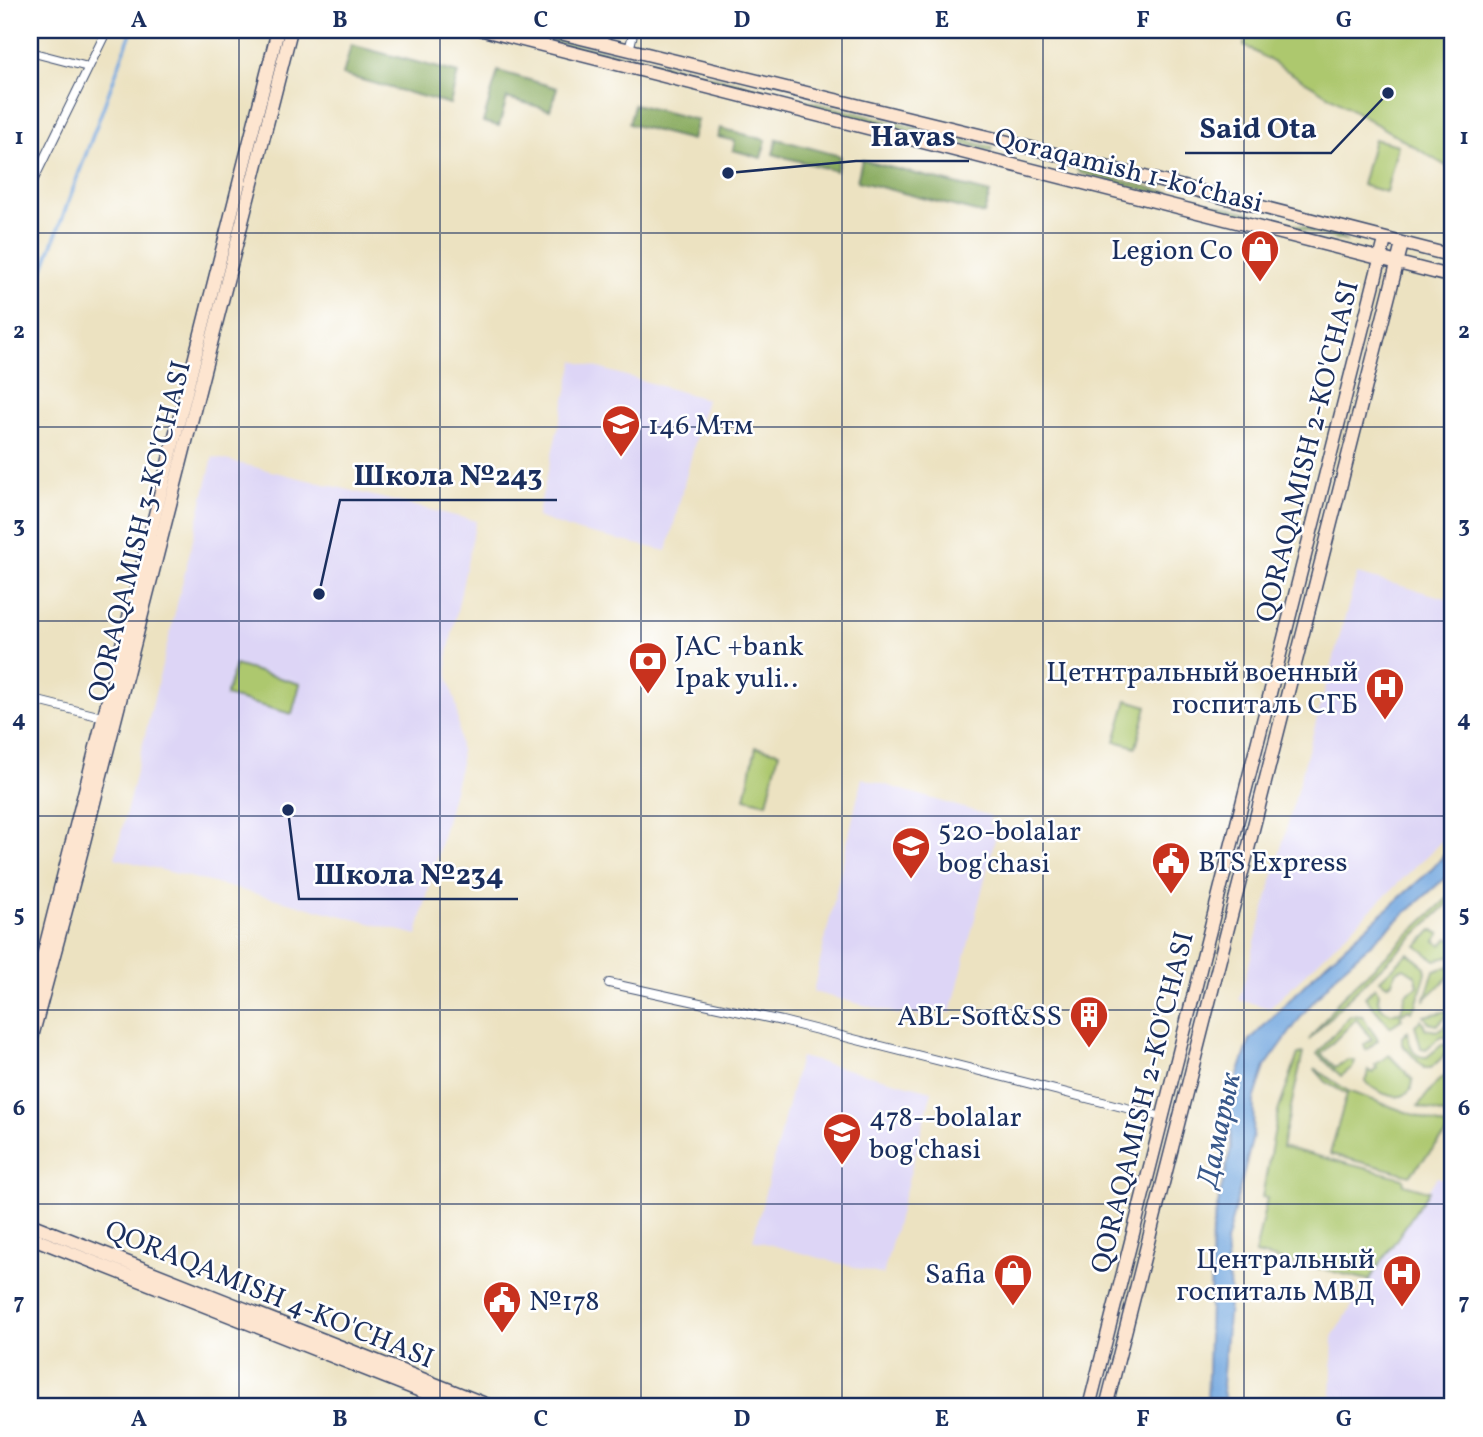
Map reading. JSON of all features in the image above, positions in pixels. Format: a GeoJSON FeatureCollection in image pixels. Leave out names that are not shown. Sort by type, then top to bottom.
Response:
{"type":"FeatureCollection","features":[{"type":"Feature","properties":{"kind":"main road","name":"QORAQAMISH 3-KO'CHASI"},"geometry":{"type":"LineString","coordinates":[[30,1044],[278,30]]}},
{"type":"Feature","properties":{"kind":"main road","name":"QORAQAMISH 3-KO'CHASI"},"geometry":{"type":"LineString","coordinates":[[30,1007],[291,30]]}},
{"type":"Feature","properties":{"kind":"main road","name":"Qoraqamish 1-koʻchasi"},"geometry":{"type":"LineString","coordinates":[[483,30],[1453,276]]}},
{"type":"Feature","properties":{"kind":"main road","name":"Qoraqamish 1-koʻchasi"},"geometry":{"type":"LineString","coordinates":[[548,30],[1008,142],[1453,256]]}},
{"type":"Feature","properties":{"kind":"main road"},"geometry":{"type":"LineString","coordinates":[[1003,162],[1008,142]]}},
{"type":"Feature","properties":{"kind":"main road","name":"QORAQAMISH 2-KO'CHASI"},"geometry":{"type":"LineString","coordinates":[[1089,1407],[1385,240]]}},
{"type":"Feature","properties":{"kind":"main road","name":"QORAQAMISH 2-KO'CHASI"},"geometry":{"type":"LineString","coordinates":[[1106,1407],[1402,244]]}},
{"type":"Feature","properties":{"kind":"main road"},"geometry":{"type":"LineString","coordinates":[[1299,578],[1316,583]]}},
{"type":"Feature","properties":{"kind":"main road"},"geometry":{"type":"LineString","coordinates":[[1175,1066],[1192,1070]]}},
{"type":"Feature","properties":{"kind":"main road","name":"QORAQAMISH 4-KO'CHASI"},"geometry":{"type":"LineString","coordinates":[[30,1224],[493,1407]]}},
{"type":"Feature","properties":{"kind":"main road","name":"QORAQAMISH 4-KO'CHASI"},"geometry":{"type":"LineString","coordinates":[[30,1237],[461,1407]]}},
{"type":"Feature","properties":{"kind":"street"},"geometry":{"type":"LineString","coordinates":[[30,187],[33,171],[107,30]]}},
{"type":"Feature","properties":{"kind":"street"},"geometry":{"type":"LineString","coordinates":[[629,50],[634,30]]}},
{"type":"Feature","properties":{"kind":"street"},"geometry":{"type":"LineString","coordinates":[[30,52],[88,67]]}},
{"type":"Feature","properties":{"kind":"street"},"geometry":{"type":"LineString","coordinates":[[30,699],[109,719]]}},
{"type":"Feature","properties":{"kind":"street"},"geometry":{"type":"LineString","coordinates":[[609,983],[782,1021],[1162,1117]]}},
{"type":"Feature","properties":{"kind":"shaded area","name":"146 Мтм"},"geometry":{"type":"Polygon","coordinates":[[[574,361],[706,399],[667,551],[570,529],[537,517],[574,361]]]}},
{"type":"Feature","properties":{"kind":"shaded area"},"geometry":{"type":"Polygon","coordinates":[[[213,457],[476,521],[447,658],[448,677],[457,707],[461,763],[417,935],[115,858],[213,457]]]}},
{"type":"Feature","properties":{"kind":"shaded area","name":"Цетнтральный военный госпиталь СГБ"},"geometry":{"type":"Polygon","coordinates":[[[1357,574],[1453,600],[1453,830],[1270,1008],[1239,1000],[1357,574]]]}},
{"type":"Feature","properties":{"kind":"shaded area","name":"520-bolalar bog'chasi"},"geometry":{"type":"Polygon","coordinates":[[[862,778],[991,816],[989,824],[998,827],[951,1013],[931,1008],[928,1018],[906,1012],[898,1014],[813,992],[862,778]]]}},
{"type":"Feature","properties":{"kind":"shaded area","name":"478--bolalar bog'chasi"},"geometry":{"type":"Polygon","coordinates":[[[800,1057],[932,1091],[883,1275],[753,1240],[800,1057]]]}},
{"type":"Feature","properties":{"kind":"shaded area","name":"Центральный госпиталь МВД"},"geometry":{"type":"Polygon","coordinates":[[[1437,1177],[1453,1181],[1453,1407],[1331,1407],[1333,1335],[1437,1177]]]}},
{"type":"Feature","properties":{"kind":"green space"},"geometry":{"type":"Polygon","coordinates":[[[507,30],[526,30],[992,147],[991,151],[507,30]]]}},
{"type":"Feature","properties":{"kind":"green space"},"geometry":{"type":"Polygon","coordinates":[[[1249,30],[1453,30],[1453,170],[1244,45],[1249,30]]]}},
{"type":"Feature","properties":{"kind":"green space"},"geometry":{"type":"Polygon","coordinates":[[[351,45],[458,73],[450,104],[343,75],[351,45]]]}},
{"type":"Feature","properties":{"kind":"green space"},"geometry":{"type":"Polygon","coordinates":[[[498,71],[557,88],[550,110],[507,98],[499,126],[483,122],[498,71]]]}},
{"type":"Feature","properties":{"kind":"green space"},"geometry":{"type":"Polygon","coordinates":[[[634,104],[697,120],[692,140],[629,124],[634,104]]]}},
{"type":"Feature","properties":{"kind":"green space"},"geometry":{"type":"Polygon","coordinates":[[[720,128],[766,140],[761,158],[733,150],[735,141],[718,137],[720,128]]]}},
{"type":"Feature","properties":{"kind":"green space"},"geometry":{"type":"Polygon","coordinates":[[[777,139],[840,156],[836,171],[773,154],[777,139]]]}},
{"type":"Feature","properties":{"kind":"green space"},"geometry":{"type":"Polygon","coordinates":[[[1374,139],[1398,145],[1386,192],[1362,185],[1374,139]]]}},
{"type":"Feature","properties":{"kind":"green space"},"geometry":{"type":"Polygon","coordinates":[[[862,160],[990,193],[984,214],[857,181],[862,160]]]}},
{"type":"Feature","properties":{"kind":"green space"},"geometry":{"type":"Polygon","coordinates":[[[1077,169],[1340,236],[1345,241],[1079,173],[1077,169]]]}},
{"type":"Feature","properties":{"kind":"green space"},"geometry":{"type":"Polygon","coordinates":[[[235,665],[300,684],[292,714],[226,696],[235,665]]]}},
{"type":"Feature","properties":{"kind":"green space"},"geometry":{"type":"Polygon","coordinates":[[[1127,700],[1147,706],[1136,747],[1115,741],[1127,700]]]}},
{"type":"Feature","properties":{"kind":"green space"},"geometry":{"type":"Polygon","coordinates":[[[756,747],[779,752],[767,803],[745,798],[756,747]]]}},
{"type":"Feature","properties":{"kind":"green space"},"geometry":{"type":"Polygon","coordinates":[[[1453,893],[1453,899],[1344,1002],[1309,1040],[1341,998],[1453,893]]]}},
{"type":"Feature","properties":{"kind":"green space"},"geometry":{"type":"Polygon","coordinates":[[[1432,930],[1440,934],[1435,941],[1442,945],[1448,938],[1453,940],[1453,956],[1435,960],[1417,946],[1432,930]]]}},
{"type":"Feature","properties":{"kind":"green space"},"geometry":{"type":"Polygon","coordinates":[[[1408,953],[1425,967],[1426,973],[1416,1006],[1411,1011],[1408,1009],[1400,1016],[1402,1019],[1390,1027],[1365,997],[1375,987],[1382,1009],[1391,1013],[1401,1012],[1406,994],[1418,986],[1416,976],[1404,968],[1396,971],[1392,982],[1387,985],[1380,980],[1408,953]]]}},
{"type":"Feature","properties":{"kind":"green space"},"geometry":{"type":"Polygon","coordinates":[[[1453,965],[1453,973],[1425,999],[1434,971],[1453,965]]]}},
{"type":"Feature","properties":{"kind":"green space"},"geometry":{"type":"Polygon","coordinates":[[[1453,1010],[1437,1025],[1429,1023],[1424,1016],[1453,1010]]]}},
{"type":"Feature","properties":{"kind":"green space"},"geometry":{"type":"Polygon","coordinates":[[[1350,1015],[1362,1016],[1378,1040],[1366,1050],[1364,1045],[1372,1039],[1356,1019],[1321,1054],[1335,1067],[1349,1060],[1355,1061],[1353,1067],[1341,1076],[1317,1054],[1350,1015]]]}},
{"type":"Feature","properties":{"kind":"green space"},"geometry":{"type":"Polygon","coordinates":[[[1421,1020],[1426,1029],[1437,1031],[1453,1020],[1453,1040],[1442,1036],[1426,1049],[1421,1048],[1415,1025],[1421,1020]]]}},
{"type":"Feature","properties":{"kind":"green space"},"geometry":{"type":"Polygon","coordinates":[[[1408,1031],[1410,1045],[1417,1055],[1427,1057],[1443,1044],[1451,1049],[1431,1068],[1424,1068],[1402,1044],[1402,1037],[1408,1031]]]}},
{"type":"Feature","properties":{"kind":"green space"},"geometry":{"type":"Polygon","coordinates":[[[1303,1053],[1282,1147],[1403,1178],[1404,1184],[1429,1191],[1369,1280],[1255,1254],[1267,1198],[1262,1197],[1278,1112],[1298,1054],[1303,1053]]]}},
{"type":"Feature","properties":{"kind":"green space"},"geometry":{"type":"Polygon","coordinates":[[[1389,1055],[1413,1080],[1407,1094],[1385,1094],[1366,1081],[1368,1070],[1372,1073],[1377,1068],[1375,1065],[1389,1055]]]}},
{"type":"Feature","properties":{"kind":"green space"},"geometry":{"type":"Polygon","coordinates":[[[1314,1068],[1348,1091],[1445,1126],[1449,1131],[1410,1175],[1330,1154],[1347,1094],[1327,1083],[1314,1068]]]}},
{"type":"Feature","properties":{"kind":"green space"},"geometry":{"type":"Polygon","coordinates":[[[1453,1071],[1453,1117],[1418,1106],[1437,1082],[1453,1071]]]}},
{"type":"Feature","properties":{"kind":"water"},"geometry":{"type":"Polygon","coordinates":[[[1453,845],[1453,871],[1340,971],[1306,1010],[1265,1067],[1254,1100],[1253,1136],[1226,1243],[1230,1292],[1222,1385],[1226,1407],[1207,1407],[1212,1230],[1231,1148],[1230,1098],[1250,1040],[1326,963],[1432,869],[1453,845]]]}},
{"type":"Feature","properties":{"kind":"waterway"},"geometry":{"type":"LineString","coordinates":[[30,305],[132,30]]}},
{"type":"Feature","properties":{"kind":"place","name":"Said Ota"},"geometry":{"type":"Point","coordinates":[1388,93]}},
{"type":"Feature","properties":{"kind":"place","name":"Havas"},"geometry":{"type":"Point","coordinates":[728,173]}},
{"type":"Feature","properties":{"kind":"place","name":"Legion Co"},"geometry":{"type":"Point","coordinates":[1260,283]}},
{"type":"Feature","properties":{"kind":"place","name":"146 Мтм"},"geometry":{"type":"Point","coordinates":[621,458]}},
{"type":"Feature","properties":{"kind":"place","name":"Школа №243"},"geometry":{"type":"Point","coordinates":[319,594]}},
{"type":"Feature","properties":{"kind":"place","name":"JAC +bank Ipak yuli.."},"geometry":{"type":"Point","coordinates":[648,695]}},
{"type":"Feature","properties":{"kind":"place","name":"Цетнтральный военный госпиталь СГБ"},"geometry":{"type":"Point","coordinates":[1385,721]}},
{"type":"Feature","properties":{"kind":"place","name":"Школа №234"},"geometry":{"type":"Point","coordinates":[288,810]}},
{"type":"Feature","properties":{"kind":"place","name":"520-bolalar bog'chasi"},"geometry":{"type":"Point","coordinates":[911,880]}},
{"type":"Feature","properties":{"kind":"place","name":"BTS Express"},"geometry":{"type":"Point","coordinates":[1171,895]}},
{"type":"Feature","properties":{"kind":"place","name":"ABL-Soft&SS"},"geometry":{"type":"Point","coordinates":[1089,1049]}},
{"type":"Feature","properties":{"kind":"place","name":"478--bolalar bog'chasi"},"geometry":{"type":"Point","coordinates":[842,1166]}},
{"type":"Feature","properties":{"kind":"place","name":"Safia"},"geometry":{"type":"Point","coordinates":[1013,1307]}},
{"type":"Feature","properties":{"kind":"place","name":"Центральный госпиталь МВД"},"geometry":{"type":"Point","coordinates":[1402,1308]}},
{"type":"Feature","properties":{"kind":"place","name":"№178"},"geometry":{"type":"Point","coordinates":[502,1334]}},
{"type":"Feature","properties":{"kind":"water label","name":"Дамарык"},"geometry":{"type":"Point","coordinates":[1218,1130]}}]}
